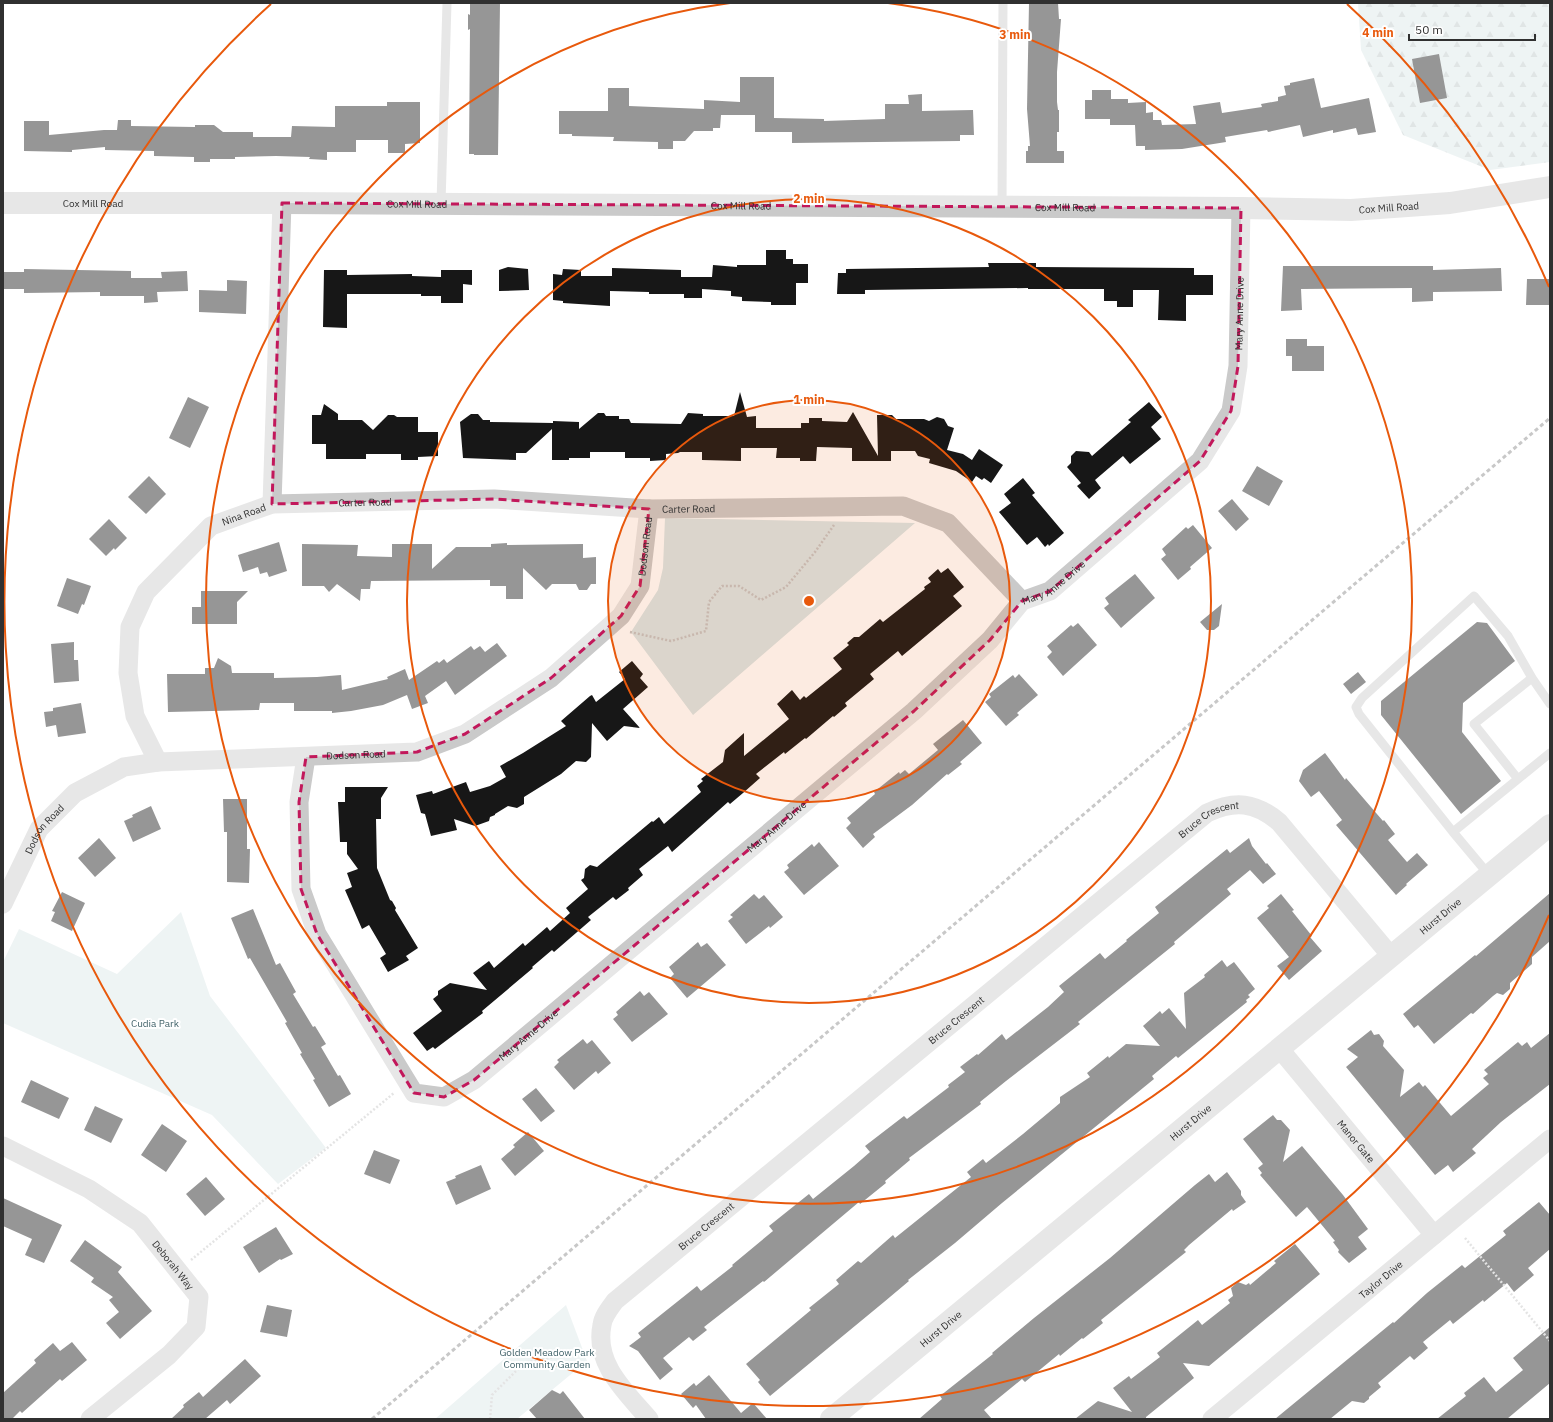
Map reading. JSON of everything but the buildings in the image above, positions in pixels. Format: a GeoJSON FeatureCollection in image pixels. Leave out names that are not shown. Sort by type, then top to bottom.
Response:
{"type":"FeatureCollection","features":[{"type":"Feature","properties":{"kind":"street","name":"Cox Mill Road"},"geometry":{"type":"LineString","coordinates":[[3,203],[1002,206],[1351,210],[1450,203],[1550,187]]}},
{"type":"Feature","properties":{"kind":"street","name":"Nina Road"},"geometry":{"type":"LineString","coordinates":[[158,762],[135,716],[128,673],[130,628],[146,592],[211,526],[272,504],[282,203]]}},
{"type":"Feature","properties":{"kind":"street","name":"Mary Anne Drive"},"geometry":{"type":"LineString","coordinates":[[306,757],[299,802],[301,890],[317,934],[414,1093],[444,1097],[474,1080],[914,711],[990,640],[1022,600],[1050,591],[1200,461],[1231,411],[1238,366],[1241,208]]}},
{"type":"Feature","properties":{"kind":"street","name":"Carter Road"},"geometry":{"type":"LineString","coordinates":[[272,504],[494,499],[649,509],[903,506],[948,523],[1022,600]]}},
{"type":"Feature","properties":{"kind":"street","name":"Dodson Road"},"geometry":{"type":"LineString","coordinates":[[3,904],[39,829],[75,793],[124,767],[158,762],[417,752],[464,734],[551,678],[621,616],[640,586],[649,509]]}},
{"type":"Feature","properties":{"kind":"street","name":"Bruce Crescent"},"geometry":{"type":"LineString","coordinates":[[648,1419],[616,1380],[608,1368],[602,1353],[600,1340],[602,1324],[615,1301],[1207,813],[1215,809],[1239,804],[1250,805],[1271,815],[1279,822],[1390,956]]}},
{"type":"Feature","properties":{"kind":"street","name":"Hurst Drive"},"geometry":{"type":"LineString","coordinates":[[831,1419],[1550,825]]}},
{"type":"Feature","properties":{"kind":"street","name":"Manor Gate"},"geometry":{"type":"LineString","coordinates":[[1279,1048],[1434,1235]]}},
{"type":"Feature","properties":{"kind":"street","name":"Taylor Drive"},"geometry":{"type":"LineString","coordinates":[[1212,1419],[1550,1139]]}},
{"type":"Feature","properties":{"kind":"street","name":"Deborah Way"},"geometry":{"type":"LineString","coordinates":[[3,1146],[88,1189],[140,1223],[199,1297],[196,1327],[169,1355],[90,1419]]}},
{"type":"Feature","properties":{"kind":"lane"},"geometry":{"type":"LineString","coordinates":[[441,204],[447,3]]}},
{"type":"Feature","properties":{"kind":"lane"},"geometry":{"type":"LineString","coordinates":[[1002,206],[1003,3]]}},
{"type":"Feature","properties":{"kind":"lane"},"geometry":{"type":"LineString","coordinates":[[1489,875],[1359,714],[1356,707],[1362,698],[1474,596],[1508,636],[1532,678],[1550,704]]}},
{"type":"Feature","properties":{"kind":"lane"},"geometry":{"type":"LineString","coordinates":[[1518,779],[1474,724],[1532,678]]}},
{"type":"Feature","properties":{"kind":"lane"},"geometry":{"type":"LineString","coordinates":[[1453,832],[1550,753]]}},
{"type":"Feature","properties":{"kind":"path"},"geometry":{"type":"LineString","coordinates":[[608,627],[671,641],[706,631],[709,602],[722,586],[739,586],[761,600],[786,588],[815,552],[846,507]]}},
{"type":"Feature","properties":{"kind":"path"},"geometry":{"type":"LineString","coordinates":[[178,1270],[407,1082]]}},
{"type":"Feature","properties":{"kind":"path"},"geometry":{"type":"LineString","coordinates":[[1465,1238],[1550,1341]]}},
{"type":"Feature","properties":{"kind":"path"},"geometry":{"type":"LineString","coordinates":[[490,1419],[492,1395],[524,1363],[587,1351]]}},
{"type":"Feature","properties":{"kind":"highlighted area"},"geometry":{"type":"Polygon","coordinates":[[[282,203],[1241,208],[1238,366],[1231,411],[1200,461],[1050,591],[1022,601],[990,640],[914,711],[474,1080],[444,1097],[414,1093],[317,934],[301,889],[299,802],[306,757],[417,752],[465,734],[551,678],[621,616],[640,586],[649,509],[494,499],[272,504],[282,203]]]}},
{"type":"Feature","properties":{"kind":"green space"},"geometry":{"type":"Polygon","coordinates":[[[1358,3],[1550,3],[1550,162],[1490,170],[1403,135],[1361,50],[1358,3]]]}},
{"type":"Feature","properties":{"kind":"green space"},"geometry":{"type":"Polygon","coordinates":[[[665,518],[915,523],[693,715],[631,632],[658,590],[663,568],[665,518]]]}},
{"type":"Feature","properties":{"kind":"green space","name":"Cudia Park"},"geometry":{"type":"Polygon","coordinates":[[[181,912],[210,996],[326,1148],[278,1184],[212,1115],[3,1023],[3,962],[19,929],[117,974],[181,912]]]}},
{"type":"Feature","properties":{"kind":"green space","name":"Golden Meadow Park Community Garden"},"geometry":{"type":"Polygon","coordinates":[[[566,1305],[587,1361],[517,1419],[435,1419],[566,1305]]]}},
{"type":"Feature","properties":{"kind":"railway"},"geometry":{"type":"LineString","coordinates":[[372,1419],[1550,418]]}}]}
